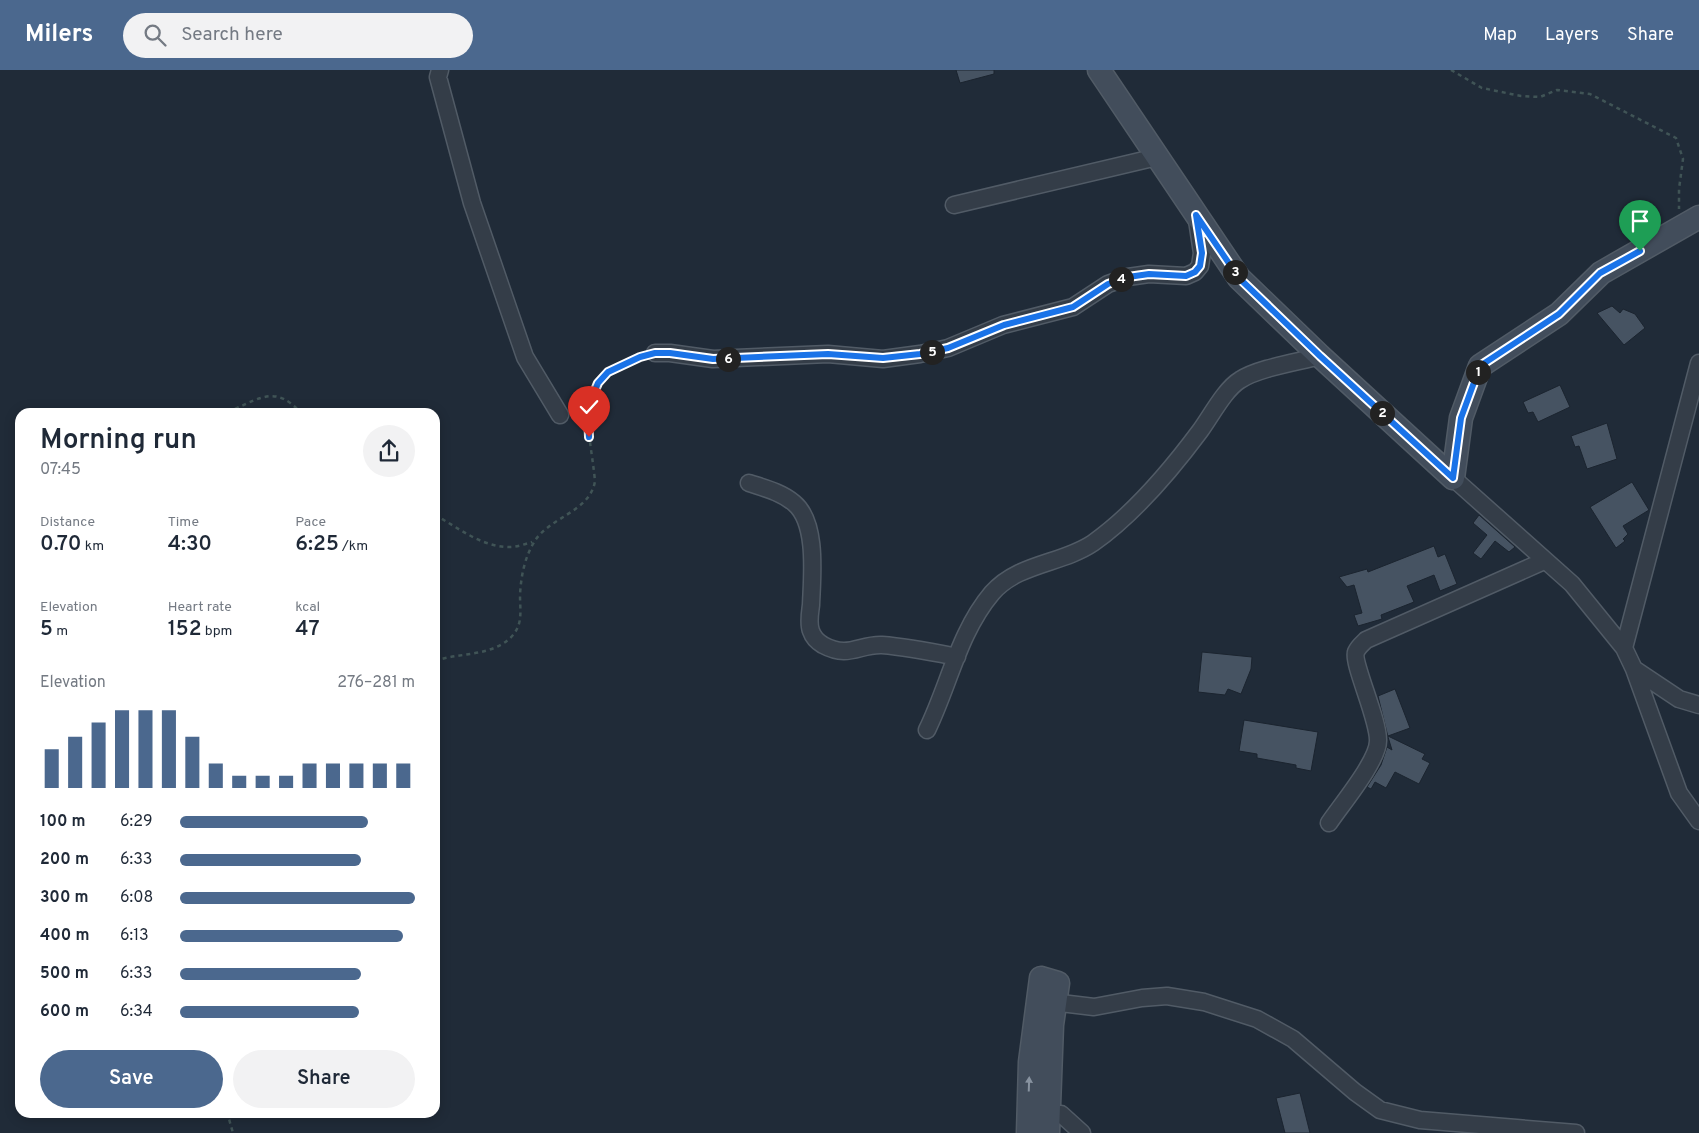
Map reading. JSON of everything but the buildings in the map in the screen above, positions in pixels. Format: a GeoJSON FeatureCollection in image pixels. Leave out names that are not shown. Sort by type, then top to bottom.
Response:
{"type":"FeatureCollection","features":[{"type":"Feature","properties":{"kind":"street"},"geometry":{"type":"LineString","coordinates":[[440,70],[438,77],[472,204],[525,357],[560,415]]}},
{"type":"Feature","properties":{"kind":"street"},"geometry":{"type":"LineString","coordinates":[[1099,70],[1239,278],[1320,356],[1544,561],[1572,584],[1624,648],[1634,669],[1679,793],[1699,822]]}},
{"type":"Feature","properties":{"kind":"street"},"geometry":{"type":"LineString","coordinates":[[954,205],[1157,157]]}},
{"type":"Feature","properties":{"kind":"street"},"geometry":{"type":"LineString","coordinates":[[655,353],[670,353],[713,359],[828,354],[883,358],[920,354],[948,348],[1004,325],[1073,307],[1108,284],[1128,277],[1149,274],[1186,276],[1195,272],[1200,266],[1202,253],[1196,215]]}},
{"type":"Feature","properties":{"kind":"street"},"geometry":{"type":"LineString","coordinates":[[1453,478],[1461,418],[1480,366],[1559,314],[1600,273],[1699,217]]}},
{"type":"Feature","properties":{"kind":"street"},"geometry":{"type":"LineString","coordinates":[[927,730],[975,615],[994,592],[1023,571],[1063,558],[1091,544],[1115,526],[1173,466],[1235,383],[1249,375],[1320,356]]}},
{"type":"Feature","properties":{"kind":"street"},"geometry":{"type":"LineString","coordinates":[[1624,648],[1699,363]]}},
{"type":"Feature","properties":{"kind":"street"},"geometry":{"type":"LineString","coordinates":[[749,483],[780,494],[795,504],[803,514],[809,534],[812,558],[810,626],[816,640],[823,645],[848,652],[882,645],[957,657]]}},
{"type":"Feature","properties":{"kind":"street"},"geometry":{"type":"LineString","coordinates":[[1329,823],[1370,763],[1378,741],[1368,693],[1356,659],[1356,652],[1360,646],[1366,640],[1544,561]]}},
{"type":"Feature","properties":{"kind":"street"},"geometry":{"type":"LineString","coordinates":[[1634,669],[1680,699],[1699,706]]}},
{"type":"Feature","properties":{"kind":"street"},"geometry":{"type":"LineString","coordinates":[[1046,1002],[1094,1007],[1142,998],[1167,996],[1204,1002],[1257,1019],[1293,1038],[1355,1092],[1380,1110],[1420,1120],[1576,1133]]}},
{"type":"Feature","properties":{"kind":"street"},"geometry":{"type":"LineString","coordinates":[[1028,1133],[1030,1062],[1046,1002]]}},
{"type":"Feature","properties":{"kind":"street"},"geometry":{"type":"LineString","coordinates":[[1046,1002],[1052,1025],[1048,1133]]}},
{"type":"Feature","properties":{"kind":"street"},"geometry":{"type":"LineString","coordinates":[[1062,1114],[1082,1133]]}},
{"type":"Feature","properties":{"kind":"path"},"geometry":{"type":"LineString","coordinates":[[1451,70],[1482,88],[1521,96],[1540,97],[1557,90],[1590,94],[1676,138],[1683,159],[1679,189],[1679,228]]}},
{"type":"Feature","properties":{"kind":"path"},"geometry":{"type":"LineString","coordinates":[[440,658],[484,652],[499,646],[512,636],[519,627],[524,563],[533,542],[549,526],[590,498],[594,488],[595,481],[588,414],[598,383],[608,372],[655,353]]}},
{"type":"Feature","properties":{"kind":"path"},"geometry":{"type":"LineString","coordinates":[[237,408],[265,396],[276,396],[290,402],[296,408]]}},
{"type":"Feature","properties":{"kind":"path"},"geometry":{"type":"LineString","coordinates":[[440,518],[476,539],[494,546],[511,547],[533,542]]}},
{"type":"Feature","properties":{"kind":"path"},"geometry":{"type":"LineString","coordinates":[[229,1118],[233,1133]]}},
{"type":"Feature","properties":{"kind":"route"},"geometry":{"type":"LineString","coordinates":[[589,437],[588,414],[598,383],[608,372],[640,357],[655,353],[670,353],[713,359],[828,354],[883,358],[920,354],[948,348],[1004,325],[1073,307],[1108,284],[1128,277],[1149,274],[1186,276],[1195,272],[1200,266],[1202,253],[1196,215],[1239,278],[1320,356],[1453,478],[1461,418],[1480,366],[1509,345],[1559,314],[1600,273],[1640,251]]}}]}
